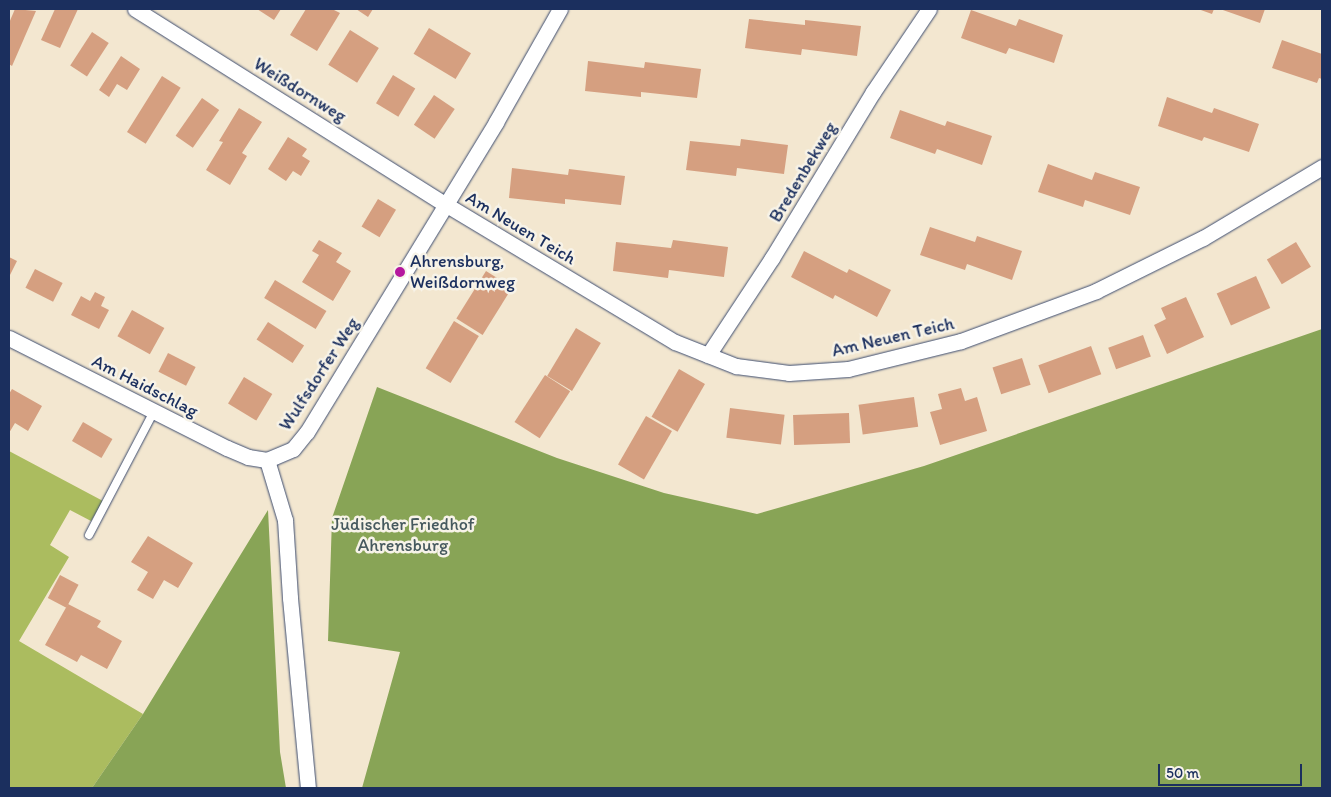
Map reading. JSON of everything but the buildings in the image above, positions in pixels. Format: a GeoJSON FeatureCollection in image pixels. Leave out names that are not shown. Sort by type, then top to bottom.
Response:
{"type":"FeatureCollection","features":[{"type":"Feature","properties":{"kind":"street","name":"Weißdornweg"},"geometry":{"type":"LineString","coordinates":[[135,9],[444,204]]}},
{"type":"Feature","properties":{"kind":"street","name":"Wulfsdorfer Weg"},"geometry":{"type":"LineString","coordinates":[[267,460],[293,448],[307,432],[444,204],[496,122],[560,9]]}},
{"type":"Feature","properties":{"kind":"street","name":"Bredenbekweg"},"geometry":{"type":"LineString","coordinates":[[708,355],[772,258],[878,84],[929,9]]}},
{"type":"Feature","properties":{"kind":"street","name":"Am Neuen Teich"},"geometry":{"type":"LineString","coordinates":[[444,204],[675,342],[736,366],[788,373],[848,369],[961,341],[1096,291],[1203,238],[1322,167]]}},
{"type":"Feature","properties":{"kind":"street","name":"Am Haidschlag"},"geometry":{"type":"LineString","coordinates":[[9,338],[227,448],[248,456],[267,460]]}},
{"type":"Feature","properties":{"kind":"street"},"geometry":{"type":"LineString","coordinates":[[267,460],[285,520],[308,788]]}},
{"type":"Feature","properties":{"kind":"lane"},"geometry":{"type":"LineString","coordinates":[[89,536],[154,411]]}},
{"type":"Feature","properties":{"kind":"green space","name":"Jüdischer Friedhof Ahrensburg"},"geometry":{"type":"Polygon","coordinates":[[[1322,329],[1322,788],[362,788],[400,652],[328,641],[332,518],[377,387],[557,458],[664,493],[757,514],[924,466],[1322,329]]]}},
{"type":"Feature","properties":{"kind":"green space"},"geometry":{"type":"Polygon","coordinates":[[[9,451],[103,501],[91,521],[70,510],[50,545],[69,557],[19,641],[143,714],[92,788],[9,788],[9,451]]]}},
{"type":"Feature","properties":{"kind":"green space"},"geometry":{"type":"Polygon","coordinates":[[[268,510],[280,752],[286,788],[92,788],[143,714],[268,510]]]}},
{"type":"Feature","properties":{"kind":"place","name":"Ahrensburg, Weißdornweg"},"geometry":{"type":"Point","coordinates":[400,272]}}]}
